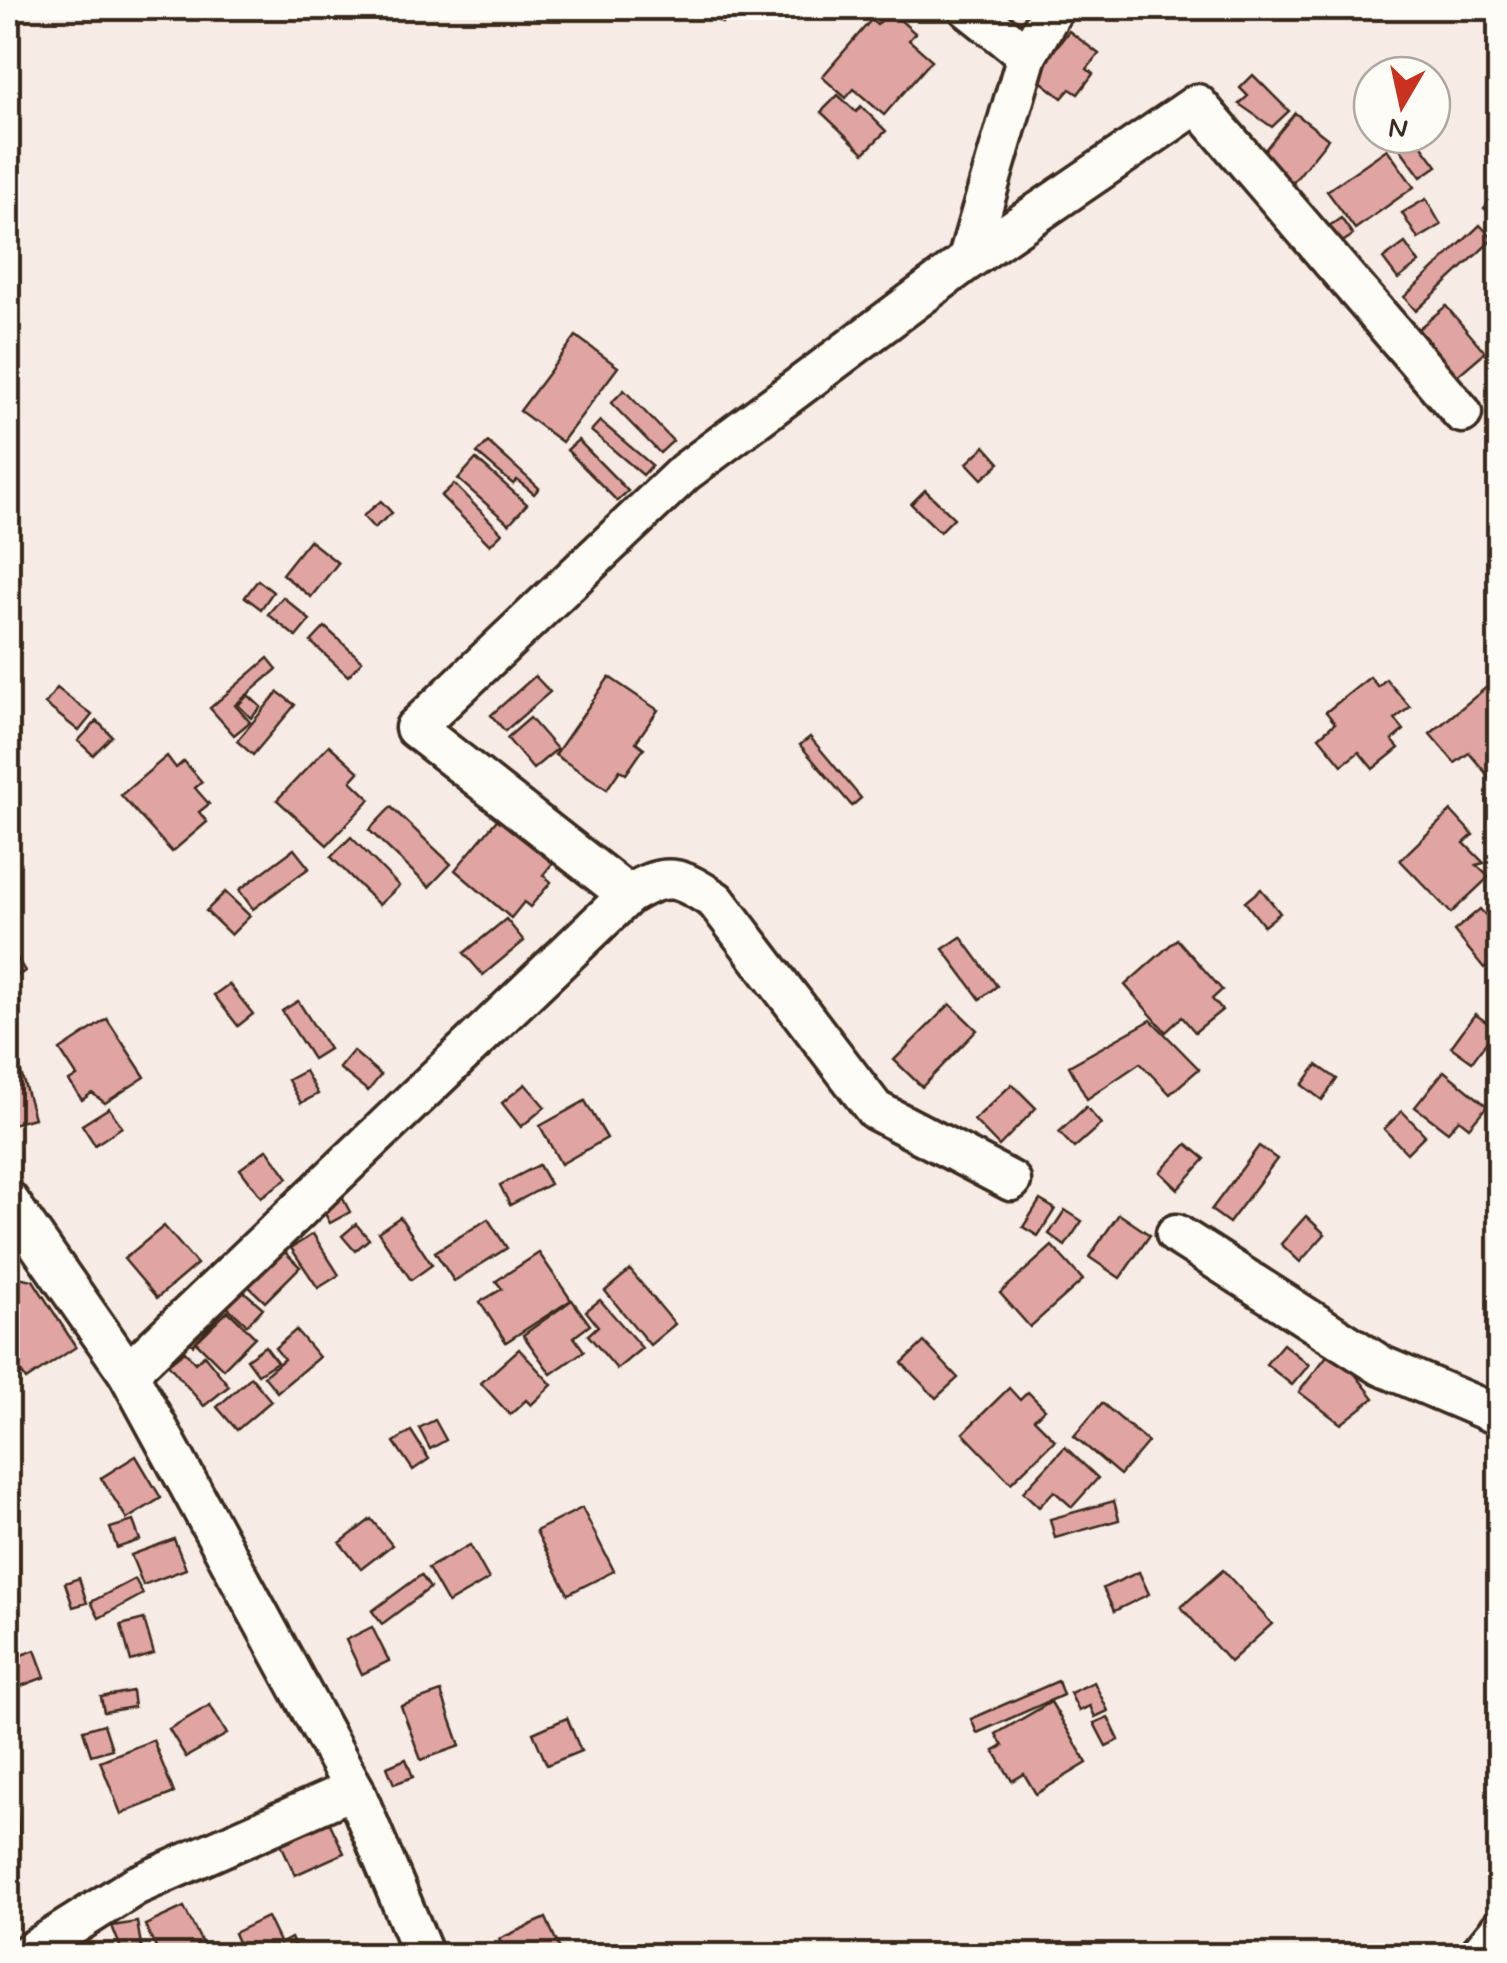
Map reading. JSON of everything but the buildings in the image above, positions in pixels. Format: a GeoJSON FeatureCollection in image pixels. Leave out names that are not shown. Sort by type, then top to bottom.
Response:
{"type":"FeatureCollection","features":[{"type":"Feature","properties":{"kind":"street"},"geometry":{"type":"LineString","coordinates":[[968,8],[1028,55]]}},
{"type":"Feature","properties":{"kind":"street"},"geometry":{"type":"LineString","coordinates":[[967,261],[1028,55],[1054,8]]}},
{"type":"Feature","properties":{"kind":"street"},"geometry":{"type":"LineString","coordinates":[[628,895],[415,728],[685,472],[967,261],[1197,104],[1462,414]]}},
{"type":"Feature","properties":{"kind":"street"},"geometry":{"type":"LineString","coordinates":[[128,1373],[628,895],[655,878],[687,882],[716,901],[874,1110],[1011,1181]]}},
{"type":"Feature","properties":{"kind":"street"},"geometry":{"type":"LineString","coordinates":[[8,1202],[128,1373],[354,1789],[424,1956]]}},
{"type":"Feature","properties":{"kind":"street"},"geometry":{"type":"LineString","coordinates":[[1176,1234],[1382,1366],[1500,1416]]}},
{"type":"Feature","properties":{"kind":"street"},"geometry":{"type":"LineString","coordinates":[[24,1956],[134,1886],[354,1789]]}},
{"type":"Feature","properties":{"kind":"street"},"geometry":{"type":"LineString","coordinates":[[1478,1956],[1500,1929]]}}]}
